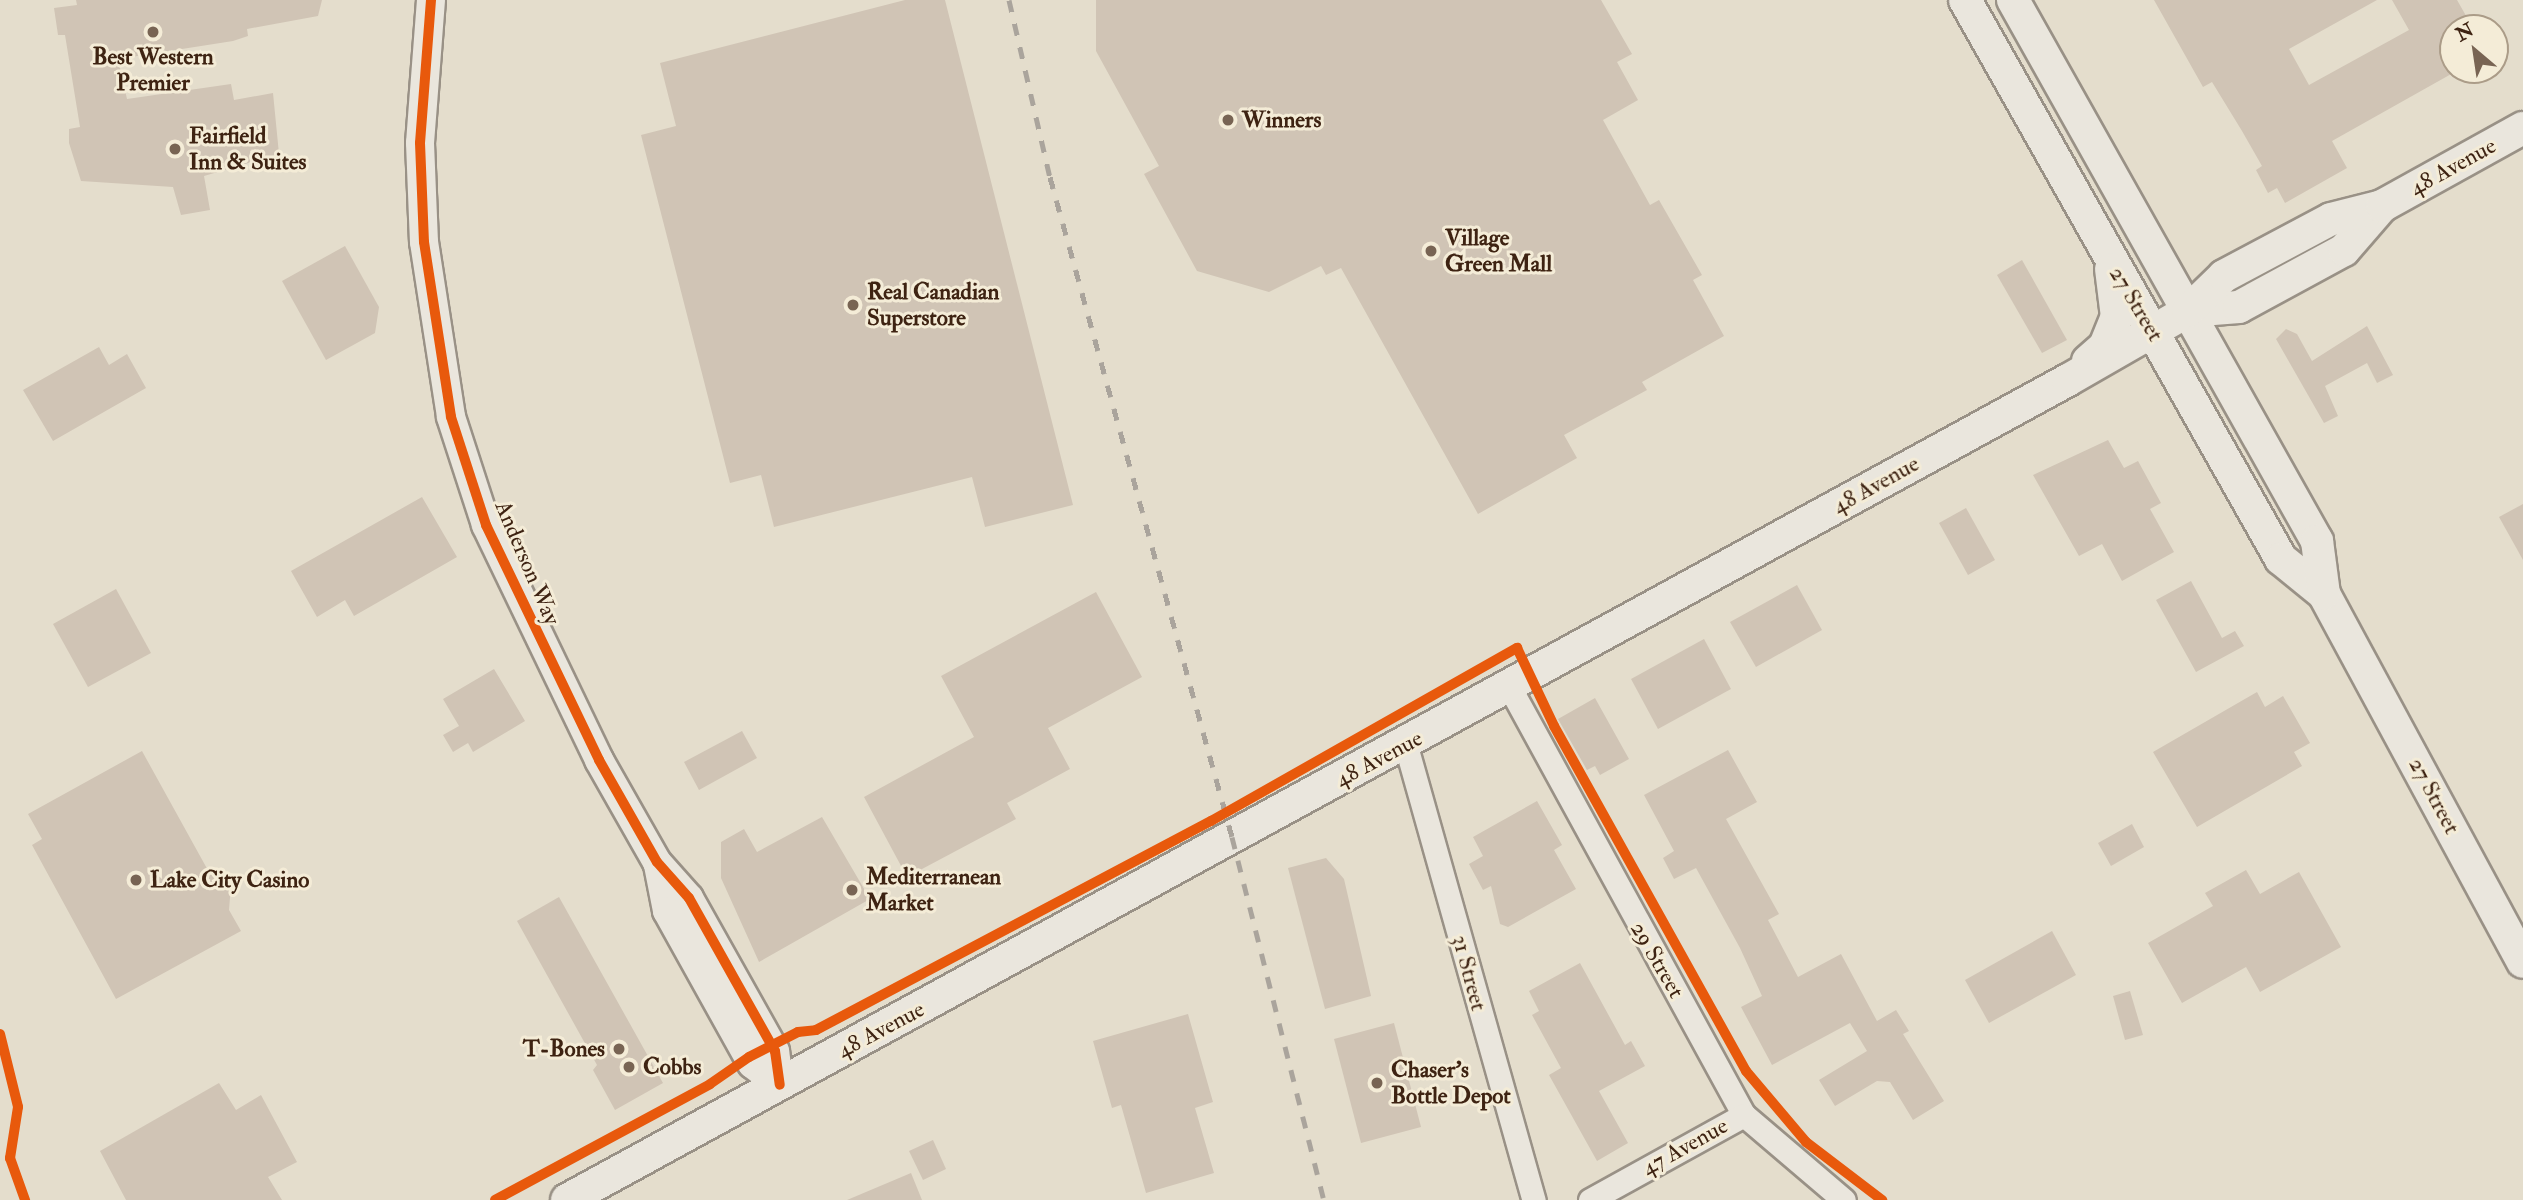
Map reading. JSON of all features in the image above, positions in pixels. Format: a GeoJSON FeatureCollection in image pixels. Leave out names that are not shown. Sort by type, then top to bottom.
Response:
{"type":"FeatureCollection","features":[{"type":"Feature","properties":{"kind":"main road","name":"27 Street"},"geometry":{"type":"LineString","coordinates":[[1965,0],[2110,261],[2153,330],[2281,559],[2325,594]]}},
{"type":"Feature","properties":{"kind":"main road","name":"27 Street"},"geometry":{"type":"LineString","coordinates":[[2013,0],[2316,541],[2325,594],[2523,962]]}},
{"type":"Feature","properties":{"kind":"main road","name":"48 Avenue"},"geometry":{"type":"LineString","coordinates":[[566,1200],[1406,746],[2067,380],[2188,311],[2234,270],[2331,219],[2382,206],[2523,128]]}},
{"type":"Feature","properties":{"kind":"main road"},"geometry":{"type":"LineString","coordinates":[[2067,380],[2105,346],[2117,317],[2110,261]]}},
{"type":"Feature","properties":{"kind":"street","name":"Anderson Way"},"geometry":{"type":"LineString","coordinates":[[431,0],[420,188],[451,417],[486,525],[545,658],[657,862],[689,898],[775,1051],[780,1085]]}},
{"type":"Feature","properties":{"kind":"street","name":"29 Street"},"geometry":{"type":"LineString","coordinates":[[1510,688],[1744,1115],[1844,1200]]}},
{"type":"Feature","properties":{"kind":"street","name":"31 Street"},"geometry":{"type":"LineString","coordinates":[[1406,746],[1534,1200]]}},
{"type":"Feature","properties":{"kind":"street","name":"47 Avenue"},"geometry":{"type":"LineString","coordinates":[[1590,1200],[1744,1115]]}},
{"type":"Feature","properties":{"kind":"building"},"geometry":{"type":"Polygon","coordinates":[[[76,0],[322,0],[318,16],[247,29],[248,36],[233,41],[118,59],[127,99],[231,84],[234,100],[273,93],[279,154],[204,176],[210,210],[181,215],[173,187],[81,181],[69,143],[69,129],[80,127],[65,35],[58,35],[54,8],[77,5],[76,0]]]}},
{"type":"Feature","properties":{"kind":"building","name":"Real Canadian Superstore"},"geometry":{"type":"Polygon","coordinates":[[[905,0],[945,0],[1073,505],[985,527],[972,477],[774,527],[761,475],[730,483],[641,135],[676,126],[660,63],[905,0]]]}},
{"type":"Feature","properties":{"kind":"building","name":"Village Green Mall"},"geometry":{"type":"Polygon","coordinates":[[[1096,0],[1601,0],[1632,54],[1617,62],[1638,100],[1603,120],[1650,205],[1659,200],[1702,275],[1693,280],[1724,336],[1642,382],[1647,390],[1564,435],[1577,458],[1478,514],[1341,268],[1326,275],[1321,266],[1269,292],[1197,271],[1144,174],[1159,166],[1096,51],[1096,0]]]}},
{"type":"Feature","properties":{"kind":"building"},"geometry":{"type":"Polygon","coordinates":[[[2154,0],[2377,0],[2289,49],[2309,85],[2409,30],[2392,0],[2457,0],[2465,14],[2439,14],[2439,81],[2332,141],[2347,168],[2285,203],[2277,188],[2268,193],[2256,170],[2262,166],[2212,82],[2203,87],[2154,0]]]}},
{"type":"Feature","properties":{"kind":"building"},"geometry":{"type":"Polygon","coordinates":[[[345,246],[379,307],[375,333],[326,360],[282,281],[345,246]]]}},
{"type":"Feature","properties":{"kind":"building"},"geometry":{"type":"Polygon","coordinates":[[[2022,260],[2067,340],[2042,353],[1997,275],[2022,260]]]}},
{"type":"Feature","properties":{"kind":"building"},"geometry":{"type":"Polygon","coordinates":[[[2367,326],[2393,375],[2377,383],[2367,363],[2325,386],[2338,416],[2324,423],[2276,339],[2286,329],[2297,334],[2312,361],[2367,326]]]}},
{"type":"Feature","properties":{"kind":"building"},"geometry":{"type":"Polygon","coordinates":[[[99,347],[109,365],[127,354],[146,388],[53,441],[23,390],[99,347]]]}},
{"type":"Feature","properties":{"kind":"building"},"geometry":{"type":"Polygon","coordinates":[[[2108,440],[2124,468],[2138,461],[2161,503],[2150,509],[2174,552],[2122,581],[2102,544],[2079,556],[2033,475],[2108,440]]]}},
{"type":"Feature","properties":{"kind":"building"},"geometry":{"type":"Polygon","coordinates":[[[422,497],[457,557],[354,616],[345,600],[317,617],[291,571],[422,497]]]}},
{"type":"Feature","properties":{"kind":"building"},"geometry":{"type":"Polygon","coordinates":[[[2523,504],[2523,560],[2499,517],[2523,504]]]}},
{"type":"Feature","properties":{"kind":"building"},"geometry":{"type":"Polygon","coordinates":[[[1966,508],[1995,560],[1968,575],[1939,523],[1966,508]]]}},
{"type":"Feature","properties":{"kind":"building"},"geometry":{"type":"Polygon","coordinates":[[[2191,581],[2222,638],[2235,631],[2244,646],[2196,672],[2156,600],[2191,581]]]}},
{"type":"Feature","properties":{"kind":"building"},"geometry":{"type":"Polygon","coordinates":[[[1797,585],[1822,630],[1756,667],[1730,622],[1797,585]]]}},
{"type":"Feature","properties":{"kind":"building"},"geometry":{"type":"Polygon","coordinates":[[[116,589],[151,653],[88,687],[53,624],[116,589]]]}},
{"type":"Feature","properties":{"kind":"building"},"geometry":{"type":"Polygon","coordinates":[[[1096,592],[1142,677],[1048,728],[1070,769],[1007,803],[1016,819],[907,877],[864,797],[974,737],[941,676],[1096,592]]]}},
{"type":"Feature","properties":{"kind":"building"},"geometry":{"type":"Polygon","coordinates":[[[1704,639],[1731,689],[1658,729],[1631,679],[1704,639]]]}},
{"type":"Feature","properties":{"kind":"building"},"geometry":{"type":"Polygon","coordinates":[[[494,669],[525,721],[473,752],[468,743],[453,752],[443,735],[459,726],[443,699],[494,669]]]}},
{"type":"Feature","properties":{"kind":"building"},"geometry":{"type":"Polygon","coordinates":[[[2257,692],[2265,707],[2283,696],[2310,743],[2294,752],[2302,766],[2197,827],[2153,752],[2257,692]]]}},
{"type":"Feature","properties":{"kind":"building"},"geometry":{"type":"Polygon","coordinates":[[[1595,698],[1629,759],[1600,775],[1595,766],[1587,770],[1558,719],[1595,698]]]}},
{"type":"Feature","properties":{"kind":"building"},"geometry":{"type":"Polygon","coordinates":[[[742,731],[757,758],[699,790],[684,762],[742,731]]]}},
{"type":"Feature","properties":{"kind":"building"},"geometry":{"type":"Polygon","coordinates":[[[1728,750],[1757,802],[1726,819],[1779,914],[1768,920],[1798,977],[1841,954],[1877,1021],[1896,1010],[1909,1031],[1903,1034],[1944,1101],[1913,1120],[1890,1082],[1877,1081],[1835,1106],[1819,1080],[1867,1051],[1850,1023],[1772,1065],[1741,1007],[1762,996],[1740,948],[1696,868],[1674,879],[1663,858],[1674,851],[1644,795],[1728,750]]]}},
{"type":"Feature","properties":{"kind":"building","name":"Lake City Casino"},"geometry":{"type":"Polygon","coordinates":[[[142,751],[210,874],[231,885],[229,910],[241,931],[116,999],[32,845],[42,839],[28,814],[142,751]]]}},
{"type":"Feature","properties":{"kind":"building"},"geometry":{"type":"Polygon","coordinates":[[[1537,801],[1562,845],[1554,850],[1576,889],[1508,927],[1500,924],[1491,886],[1483,890],[1469,864],[1483,856],[1473,837],[1537,801]]]}},
{"type":"Feature","properties":{"kind":"building"},"geometry":{"type":"Polygon","coordinates":[[[822,817],[870,899],[759,962],[721,878],[721,842],[744,829],[757,852],[822,817]]]}},
{"type":"Feature","properties":{"kind":"building"},"geometry":{"type":"Polygon","coordinates":[[[2132,824],[2144,847],[2111,866],[2098,843],[2132,824]]]}},
{"type":"Feature","properties":{"kind":"building"},"geometry":{"type":"Polygon","coordinates":[[[1326,858],[1344,879],[1371,996],[1325,1009],[1288,868],[1326,858]]]}},
{"type":"Feature","properties":{"kind":"building"},"geometry":{"type":"Polygon","coordinates":[[[2246,870],[2260,894],[2299,872],[2341,947],[2260,992],[2246,967],[2182,1003],[2148,943],[2213,906],[2205,893],[2246,870]]]}},
{"type":"Feature","properties":{"kind":"building"},"geometry":{"type":"Polygon","coordinates":[[[559,897],[663,1083],[615,1110],[593,1070],[597,1065],[517,921],[559,897]]]}},
{"type":"Feature","properties":{"kind":"building"},"geometry":{"type":"Polygon","coordinates":[[[2052,931],[2076,975],[1989,1023],[1965,980],[2052,931]]]}},
{"type":"Feature","properties":{"kind":"building"},"geometry":{"type":"Polygon","coordinates":[[[1580,963],[1625,1045],[1631,1041],[1645,1066],[1599,1091],[1628,1143],[1597,1161],[1549,1075],[1561,1068],[1532,1015],[1539,1011],[1529,991],[1580,963]]]}},
{"type":"Feature","properties":{"kind":"building"},"geometry":{"type":"Polygon","coordinates":[[[2130,991],[2143,1035],[2125,1040],[2113,996],[2130,991]]]}},
{"type":"Feature","properties":{"kind":"building"},"geometry":{"type":"Polygon","coordinates":[[[1188,1014],[1213,1102],[1195,1108],[1214,1173],[1146,1193],[1121,1105],[1112,1108],[1093,1041],[1188,1014]]]}},
{"type":"Feature","properties":{"kind":"building","name":"Chaser's Bottle Depot"},"geometry":{"type":"Polygon","coordinates":[[[1394,1023],[1421,1127],[1361,1143],[1334,1039],[1394,1023]]]}},
{"type":"Feature","properties":{"kind":"building"},"geometry":{"type":"Polygon","coordinates":[[[219,1083],[236,1110],[261,1095],[297,1162],[268,1177],[282,1200],[126,1200],[100,1151],[219,1083]]]}},
{"type":"Feature","properties":{"kind":"building"},"geometry":{"type":"Polygon","coordinates":[[[933,1140],[946,1169],[923,1180],[909,1151],[933,1140]]]}},
{"type":"Feature","properties":{"kind":"building"},"geometry":{"type":"Polygon","coordinates":[[[911,1173],[922,1200],[847,1200],[911,1173]]]}},
{"type":"Feature","properties":{"kind":"railway"},"geometry":{"type":"LineString","coordinates":[[1009,0],[1050,177],[1232,837],[1324,1200]]}},
{"type":"Feature","properties":{"kind":"cycle path"},"geometry":{"type":"LineString","coordinates":[[431,0],[420,143],[424,242],[451,417],[486,525],[599,760],[657,862],[689,898],[775,1051],[780,1085]]}},
{"type":"Feature","properties":{"kind":"cycle path"},"geometry":{"type":"LineString","coordinates":[[495,1200],[710,1084],[749,1057],[798,1032],[816,1030],[1211,821],[1517,648],[1554,726],[1746,1071],[1806,1142],[1882,1200]]}},
{"type":"Feature","properties":{"kind":"cycle path"},"geometry":{"type":"LineString","coordinates":[[0,1034],[18,1107],[10,1158],[25,1200]]}},
{"type":"Feature","properties":{"kind":"place","name":"Best Western Premier"},"geometry":{"type":"Point","coordinates":[153,32]}},
{"type":"Feature","properties":{"kind":"place","name":"Winners"},"geometry":{"type":"Point","coordinates":[1228,120]}},
{"type":"Feature","properties":{"kind":"place","name":"Fairfield Inn & Suites"},"geometry":{"type":"Point","coordinates":[175,149]}},
{"type":"Feature","properties":{"kind":"place","name":"Village Green Mall"},"geometry":{"type":"Point","coordinates":[1431,251]}},
{"type":"Feature","properties":{"kind":"place","name":"Real Canadian Superstore"},"geometry":{"type":"Point","coordinates":[853,305]}},
{"type":"Feature","properties":{"kind":"place","name":"Lake City Casino"},"geometry":{"type":"Point","coordinates":[136,880]}},
{"type":"Feature","properties":{"kind":"place","name":"Mediterranean Market"},"geometry":{"type":"Point","coordinates":[852,890]}},
{"type":"Feature","properties":{"kind":"place","name":"T-Bones"},"geometry":{"type":"Point","coordinates":[619,1049]}},
{"type":"Feature","properties":{"kind":"place","name":"Cobbs"},"geometry":{"type":"Point","coordinates":[629,1067]}},
{"type":"Feature","properties":{"kind":"place","name":"Chaser's Bottle Depot"},"geometry":{"type":"Point","coordinates":[1377,1083]}}]}
